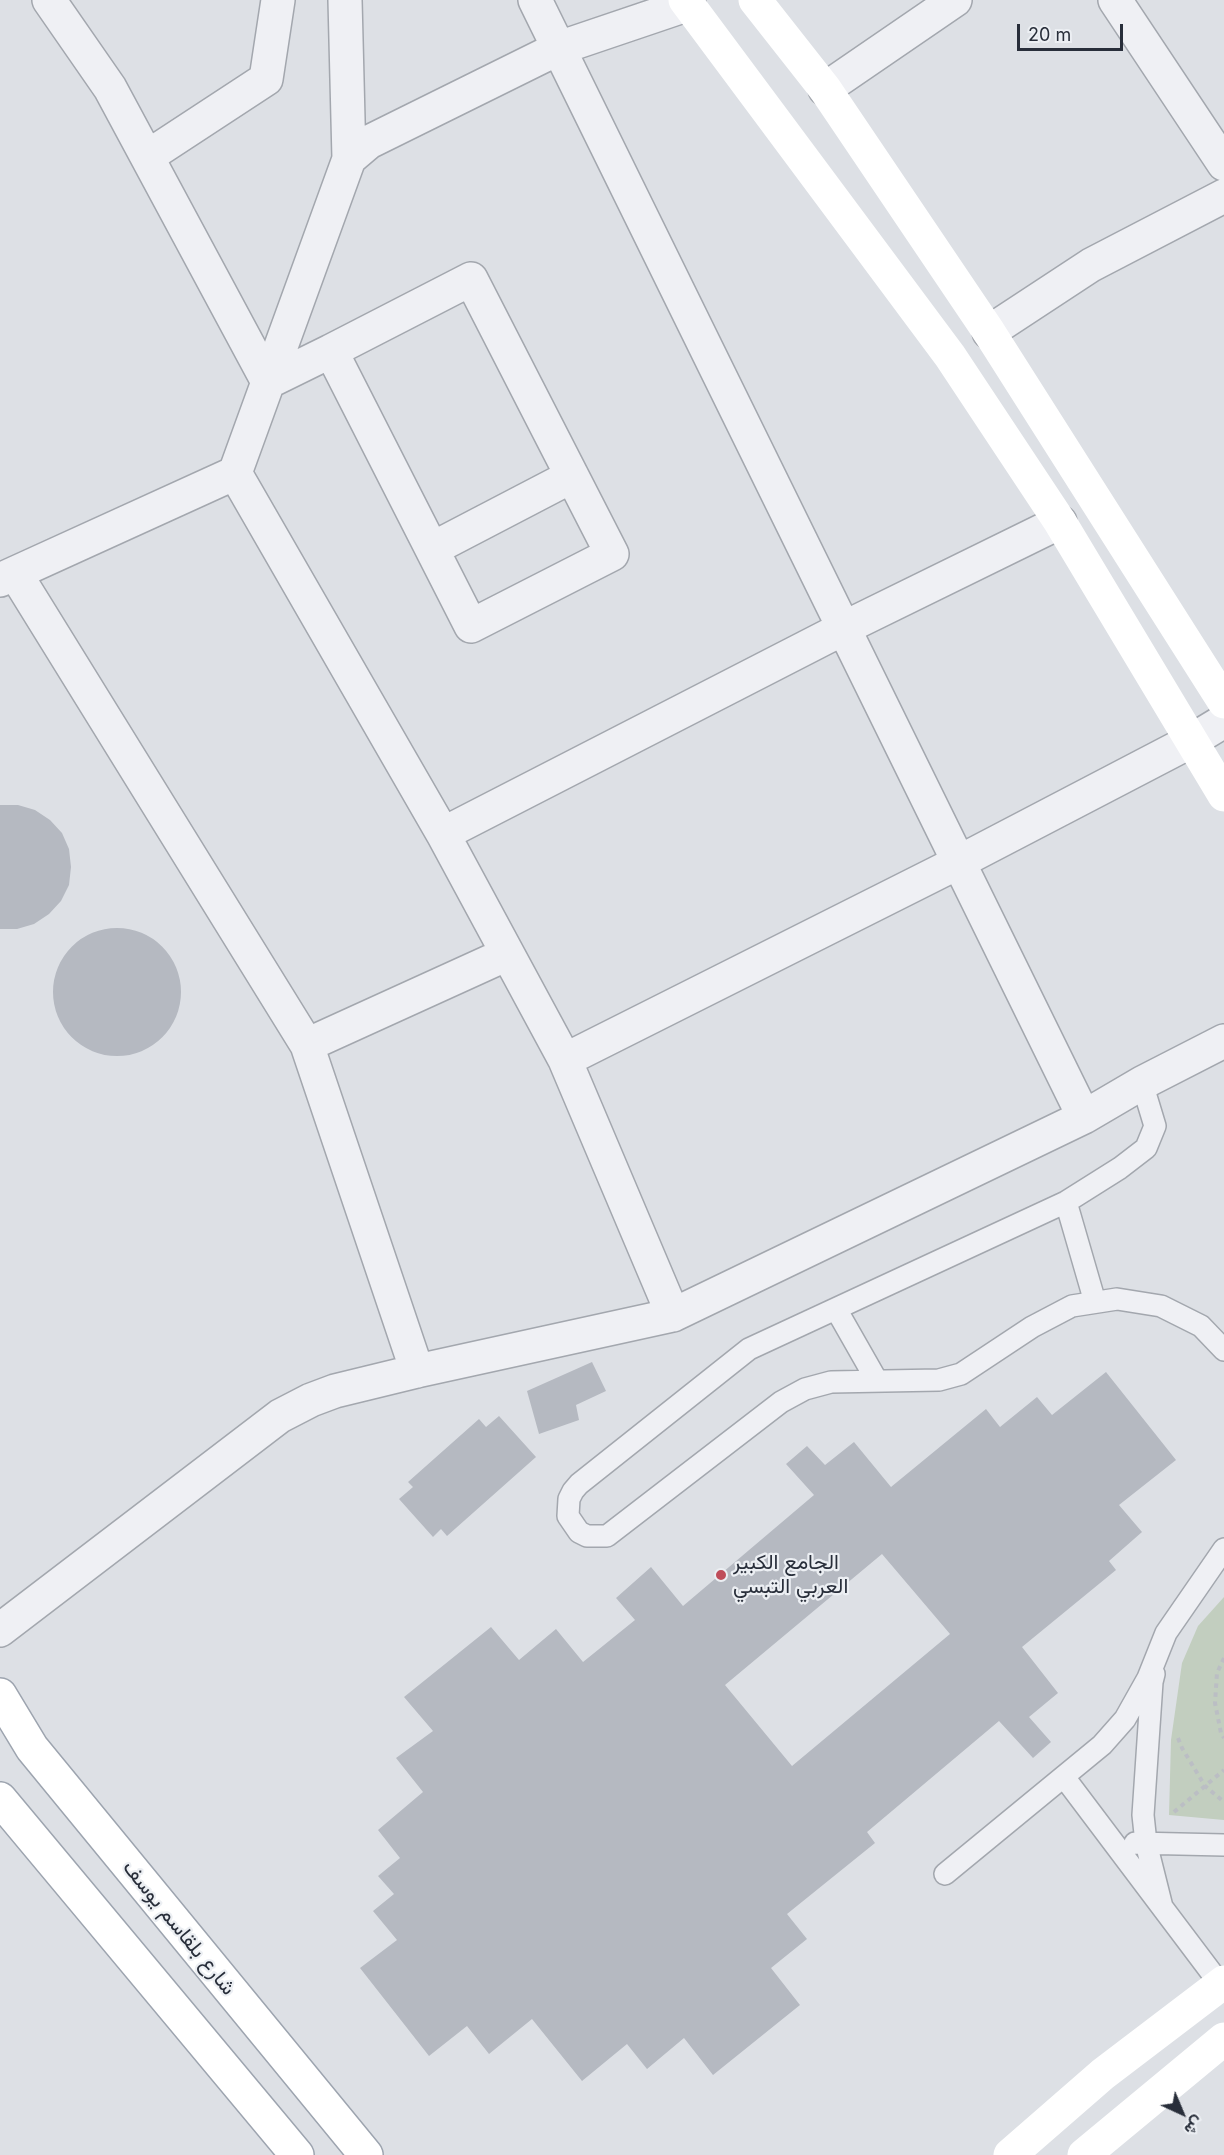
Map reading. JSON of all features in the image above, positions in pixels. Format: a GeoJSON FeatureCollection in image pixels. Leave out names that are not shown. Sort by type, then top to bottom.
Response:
{"type":"FeatureCollection","features":[{"type":"Feature","properties":{"kind":"street"},"geometry":{"type":"LineString","coordinates":[[147,157],[266,79],[278,0]]}},
{"type":"Feature","properties":{"kind":"street"},"geometry":{"type":"LineString","coordinates":[[345,0],[350,159],[235,473],[8,576],[307,1045],[417,1371]]}},
{"type":"Feature","properties":{"kind":"street"},"geometry":{"type":"LineString","coordinates":[[535,0],[1084,1117]]}},
{"type":"Feature","properties":{"kind":"street"},"geometry":{"type":"LineString","coordinates":[[755,0],[825,89],[989,332],[1224,702]]}},
{"type":"Feature","properties":{"kind":"street"},"geometry":{"type":"LineString","coordinates":[[825,89],[955,0]]}},
{"type":"Feature","properties":{"kind":"street"},"geometry":{"type":"LineString","coordinates":[[1115,0],[1224,164]]}},
{"type":"Feature","properties":{"kind":"street"},"geometry":{"type":"LineString","coordinates":[[350,159],[369,142],[559,48],[687,2],[950,356],[1059,522],[1224,795]]}},
{"type":"Feature","properties":{"kind":"street"},"geometry":{"type":"LineString","coordinates":[[61,4],[110,88],[268,382]]}},
{"type":"Feature","properties":{"kind":"street"},"geometry":{"type":"LineString","coordinates":[[989,332],[1091,265],[1224,196]]}},
{"type":"Feature","properties":{"kind":"street"},"geometry":{"type":"LineString","coordinates":[[268,382],[471,279],[612,554],[471,626],[331,351]]}},
{"type":"Feature","properties":{"kind":"street"},"geometry":{"type":"LineString","coordinates":[[235,473],[443,834],[565,1060],[674,1315]]}},
{"type":"Feature","properties":{"kind":"street"},"geometry":{"type":"LineString","coordinates":[[432,549],[572,476]]}},
{"type":"Feature","properties":{"kind":"street"},"geometry":{"type":"LineString","coordinates":[[443,834],[844,628],[1059,522]]}},
{"type":"Feature","properties":{"kind":"street"},"geometry":{"type":"LineString","coordinates":[[565,1060],[959,862],[1191,741],[1224,721]]}},
{"type":"Feature","properties":{"kind":"street"},"geometry":{"type":"LineString","coordinates":[[307,1045],[507,954]]}},
{"type":"Feature","properties":{"kind":"street"},"geometry":{"type":"LineString","coordinates":[[0,1630],[280,1416],[311,1400],[335,1391],[417,1371],[674,1315],[1084,1117],[1142,1083],[1224,1041]]}},
{"type":"Feature","properties":{"kind":"street","name":"شارع بلقاسم يوسف"},"geometry":{"type":"LineString","coordinates":[[0,1695],[32,1748],[366,2155]]}},
{"type":"Feature","properties":{"kind":"street"},"geometry":{"type":"LineString","coordinates":[[0,1799],[297,2155]]}},
{"type":"Feature","properties":{"kind":"street"},"geometry":{"type":"LineString","coordinates":[[1010,2155],[1103,2074],[1222,1983]]}},
{"type":"Feature","properties":{"kind":"street"},"geometry":{"type":"LineString","coordinates":[[1084,2155],[1224,2039]]}},
{"type":"Feature","properties":{"kind":"lane"},"geometry":{"type":"LineString","coordinates":[[1142,1083],[1155,1126],[1146,1148],[1120,1168],[1066,1202],[749,1349],[579,1485],[573,1491],[567,1508],[572,1524],[579,1532],[587,1536],[607,1536],[781,1402],[805,1389],[831,1382],[939,1380],[961,1374],[1032,1327],[1072,1306],[1117,1299],[1161,1306],[1200,1326],[1224,1350]]}},
{"type":"Feature","properties":{"kind":"lane"},"geometry":{"type":"LineString","coordinates":[[1066,1202],[1095,1302]]}},
{"type":"Feature","properties":{"kind":"lane"},"geometry":{"type":"LineString","coordinates":[[836,1309],[877,1381]]}},
{"type":"Feature","properties":{"kind":"lane"},"geometry":{"type":"LineString","coordinates":[[945,1874],[1102,1745],[1125,1719],[1148,1678],[1166,1633],[1224,1549]]}},
{"type":"Feature","properties":{"kind":"lane"},"geometry":{"type":"LineString","coordinates":[[1162,1908],[1146,1843],[1143,1815],[1152,1682],[1166,1633]]}},
{"type":"Feature","properties":{"kind":"lane"},"geometry":{"type":"LineString","coordinates":[[1064,1777],[1162,1908],[1222,1983]]}},
{"type":"Feature","properties":{"kind":"lane"},"geometry":{"type":"LineString","coordinates":[[1113,1842],[1224,1845]]}},
{"type":"Feature","properties":{"kind":"path"},"geometry":{"type":"LineString","coordinates":[[1224,1658],[1217,1673],[1215,1703],[1224,1738]]}},
{"type":"Feature","properties":{"kind":"path"},"geometry":{"type":"LineString","coordinates":[[1175,1729],[1182,1748],[1205,1786],[1224,1802]]}},
{"type":"Feature","properties":{"kind":"path"},"geometry":{"type":"LineString","coordinates":[[1174,1812],[1224,1770]]}},
{"type":"Feature","properties":{"kind":"green space"},"geometry":{"type":"Polygon","coordinates":[[[1224,1597],[1224,1820],[1169,1815],[1171,1740],[1182,1663],[1198,1626],[1224,1597]]]}},
{"type":"Feature","properties":{"kind":"building"},"geometry":{"type":"Polygon","coordinates":[[[0,805],[18,805],[35,810],[50,820],[62,833],[69,849],[71,867],[69,885],[61,901],[49,914],[34,924],[17,929],[0,929],[0,805]]]}},
{"type":"Feature","properties":{"kind":"building"},"geometry":{"type":"Polygon","coordinates":[[[117,928],[141,933],[162,947],[176,968],[181,992],[176,1016],[162,1037],[141,1051],[117,1056],[93,1051],[72,1037],[58,1016],[53,992],[58,968],[72,947],[93,933],[117,928]]]}},
{"type":"Feature","properties":{"kind":"building"},"geometry":{"type":"Polygon","coordinates":[[[592,1362],[606,1391],[576,1405],[579,1420],[539,1434],[527,1391],[592,1362]]]}},
{"type":"Feature","properties":{"kind":"building"},"geometry":{"type":"Polygon","coordinates":[[[1106,1372],[1176,1460],[1119,1505],[1142,1532],[1109,1561],[1116,1570],[1022,1647],[1058,1693],[1029,1717],[1051,1742],[1033,1758],[999,1721],[867,1832],[875,1843],[787,1914],[807,1939],[771,1968],[800,2005],[713,2075],[684,2038],[647,2069],[627,2044],[582,2081],[532,2019],[489,2054],[467,2026],[429,2056],[360,1968],[397,1940],[373,1911],[394,1894],[378,1876],[400,1858],[378,1830],[423,1792],[396,1758],[433,1731],[404,1697],[491,1627],[519,1660],[556,1629],[583,1662],[635,1620],[616,1598],[651,1567],[683,1606],[814,1495],[786,1464],[807,1446],[825,1465],[854,1442],[891,1487],[986,1409],[1000,1427],[1037,1397],[1052,1415],[1106,1372]],[[882,1554],[725,1685],[792,1766],[950,1634],[882,1554]]]}},
{"type":"Feature","properties":{"kind":"building"},"geometry":{"type":"Polygon","coordinates":[[[499,1416],[536,1457],[447,1536],[441,1529],[433,1537],[399,1499],[413,1487],[408,1482],[479,1419],[486,1427],[499,1416]]]}},
{"type":"Feature","properties":{"kind":"place","name":"الجامع الكبير العربي التبسي"},"geometry":{"type":"Point","coordinates":[721,1575]}}]}
